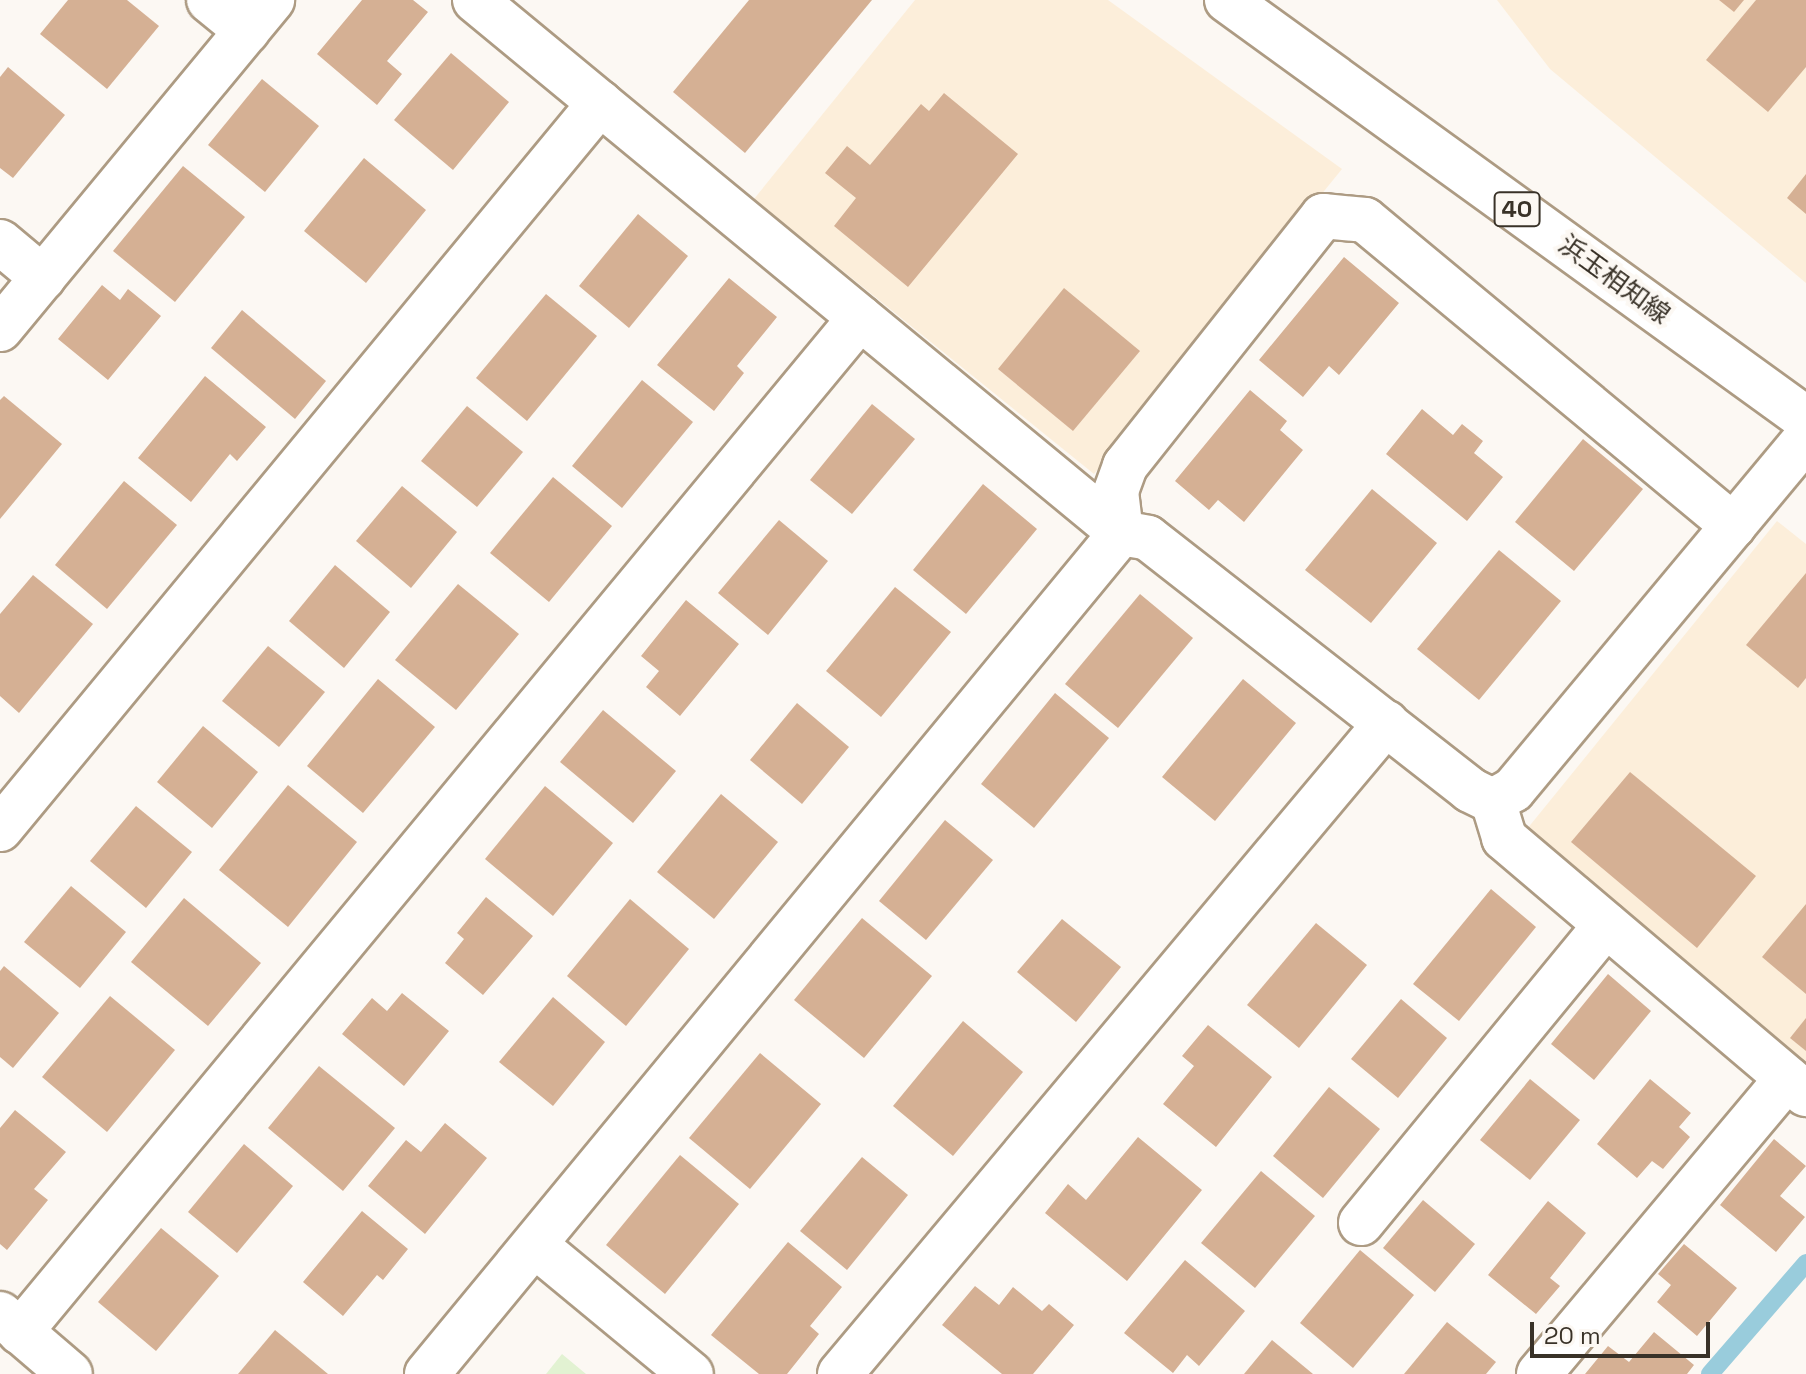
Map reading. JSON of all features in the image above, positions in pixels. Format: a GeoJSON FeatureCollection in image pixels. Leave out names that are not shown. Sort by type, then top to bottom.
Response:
{"type":"FeatureCollection","features":[{"type":"Feature","properties":{"kind":"street"},"geometry":{"type":"LineString","coordinates":[[0,329],[259,15],[209,0]]}},
{"type":"Feature","properties":{"kind":"street"},"geometry":{"type":"LineString","coordinates":[[475,0],[1121,533],[1148,538],[1470,790],[1493,801],[1504,838],[1796,1086],[1539,1374]]}},
{"type":"Feature","properties":{"kind":"street","name":"浜玉相知線"},"geometry":{"type":"LineString","coordinates":[[1227,0],[1806,419]]}},
{"type":"Feature","properties":{"kind":"street"},"geometry":{"type":"LineString","coordinates":[[0,829],[600,103]]}},
{"type":"Feature","properties":{"kind":"street"},"geometry":{"type":"LineString","coordinates":[[427,1374],[536,1246],[1121,533],[1116,491],[1125,466],[1323,216],[1365,220],[1733,526]]}},
{"type":"Feature","properties":{"kind":"street"},"geometry":{"type":"LineString","coordinates":[[0,242],[43,278]]}},
{"type":"Feature","properties":{"kind":"street"},"geometry":{"type":"LineString","coordinates":[[70,1374],[10,1323],[860,318]]}},
{"type":"Feature","properties":{"kind":"street"},"geometry":{"type":"LineString","coordinates":[[1493,801],[1513,790],[1806,438]]}},
{"type":"Feature","properties":{"kind":"street"},"geometry":{"type":"LineString","coordinates":[[840,1374],[1386,723]]}},
{"type":"Feature","properties":{"kind":"street"},"geometry":{"type":"LineString","coordinates":[[1361,1223],[1606,925]]}},
{"type":"Feature","properties":{"kind":"street"},"geometry":{"type":"LineString","coordinates":[[536,1246],[691,1374]]}},
{"type":"Feature","properties":{"kind":"shaded area"},"geometry":{"type":"Polygon","coordinates":[[[915,0],[1108,0],[1342,169],[1094,474],[754,199],[915,0]]]}},
{"type":"Feature","properties":{"kind":"shaded area"},"geometry":{"type":"Polygon","coordinates":[[[1497,0],[1806,0],[1806,283],[1550,69],[1497,0]]]}},
{"type":"Feature","properties":{"kind":"shaded area"},"geometry":{"type":"Polygon","coordinates":[[[1777,521],[1806,544],[1806,1071],[1523,834],[1777,521]]]}},
{"type":"Feature","properties":{"kind":"green space"},"geometry":{"type":"Polygon","coordinates":[[[562,1354],[586,1374],[546,1374],[562,1354]]]}},
{"type":"Feature","properties":{"kind":"building"},"geometry":{"type":"Polygon","coordinates":[[[68,0],[127,0],[159,26],[107,89],[40,34],[68,0]]]}},
{"type":"Feature","properties":{"kind":"building"},"geometry":{"type":"Polygon","coordinates":[[[362,0],[413,0],[428,12],[387,61],[402,74],[377,105],[317,54],[362,0]]]}},
{"type":"Feature","properties":{"kind":"building"},"geometry":{"type":"Polygon","coordinates":[[[749,0],[872,0],[745,153],[673,92],[749,0]]]}},
{"type":"Feature","properties":{"kind":"building"},"geometry":{"type":"Polygon","coordinates":[[[1719,0],[1744,0],[1734,12],[1719,0]]]}},
{"type":"Feature","properties":{"kind":"building"},"geometry":{"type":"Polygon","coordinates":[[[1756,0],[1806,0],[1806,67],[1768,112],[1706,60],[1756,0]]]}},
{"type":"Feature","properties":{"kind":"building"},"geometry":{"type":"Polygon","coordinates":[[[451,53],[509,102],[453,170],[394,120],[451,53]]]}},
{"type":"Feature","properties":{"kind":"building"},"geometry":{"type":"Polygon","coordinates":[[[8,67],[65,115],[13,178],[0,168],[0,77],[8,67]]]}},
{"type":"Feature","properties":{"kind":"building"},"geometry":{"type":"Polygon","coordinates":[[[262,79],[319,126],[265,192],[208,145],[262,79]]]}},
{"type":"Feature","properties":{"kind":"building"},"geometry":{"type":"Polygon","coordinates":[[[944,93],[1018,154],[908,287],[834,226],[856,198],[825,173],[847,146],[870,165],[921,104],[929,111],[944,93]]]}},
{"type":"Feature","properties":{"kind":"building"},"geometry":{"type":"Polygon","coordinates":[[[364,158],[426,210],[366,283],[304,231],[364,158]]]}},
{"type":"Feature","properties":{"kind":"building"},"geometry":{"type":"Polygon","coordinates":[[[183,166],[245,217],[175,302],[113,251],[183,166]]]}},
{"type":"Feature","properties":{"kind":"building"},"geometry":{"type":"Polygon","coordinates":[[[1806,174],[1806,214],[1787,198],[1806,174]]]}},
{"type":"Feature","properties":{"kind":"building"},"geometry":{"type":"Polygon","coordinates":[[[638,214],[688,256],[629,328],[579,286],[638,214]]]}},
{"type":"Feature","properties":{"kind":"building"},"geometry":{"type":"Polygon","coordinates":[[[1344,257],[1399,303],[1339,375],[1329,366],[1303,397],[1259,360],[1344,257]]]}},
{"type":"Feature","properties":{"kind":"building"},"geometry":{"type":"Polygon","coordinates":[[[729,278],[777,317],[737,366],[744,373],[714,411],[657,365],[729,278]]]}},
{"type":"Feature","properties":{"kind":"building"},"geometry":{"type":"Polygon","coordinates":[[[102,285],[120,300],[128,289],[161,316],[108,380],[58,339],[102,285]]]}},
{"type":"Feature","properties":{"kind":"building"},"geometry":{"type":"Polygon","coordinates":[[[1064,288],[1140,351],[1073,431],[998,369],[1064,288]]]}},
{"type":"Feature","properties":{"kind":"building"},"geometry":{"type":"Polygon","coordinates":[[[546,294],[597,336],[527,421],[476,378],[546,294]]]}},
{"type":"Feature","properties":{"kind":"building"},"geometry":{"type":"Polygon","coordinates":[[[242,310],[326,381],[295,419],[211,348],[242,310]]]}},
{"type":"Feature","properties":{"kind":"building"},"geometry":{"type":"Polygon","coordinates":[[[205,376],[266,427],[237,461],[230,454],[191,502],[138,458],[205,376]]]}},
{"type":"Feature","properties":{"kind":"building"},"geometry":{"type":"Polygon","coordinates":[[[642,380],[693,422],[622,508],[572,466],[642,380]]]}},
{"type":"Feature","properties":{"kind":"building"},"geometry":{"type":"Polygon","coordinates":[[[1250,390],[1287,421],[1280,430],[1303,450],[1244,522],[1218,500],[1209,510],[1175,481],[1250,390]]]}},
{"type":"Feature","properties":{"kind":"building"},"geometry":{"type":"Polygon","coordinates":[[[4,396],[62,444],[0,519],[0,400],[4,396]]]}},
{"type":"Feature","properties":{"kind":"building"},"geometry":{"type":"Polygon","coordinates":[[[872,404],[915,439],[852,514],[810,480],[872,404]]]}},
{"type":"Feature","properties":{"kind":"building"},"geometry":{"type":"Polygon","coordinates":[[[467,406],[523,452],[477,507],[421,461],[467,406]]]}},
{"type":"Feature","properties":{"kind":"building"},"geometry":{"type":"Polygon","coordinates":[[[1422,409],[1453,435],[1462,424],[1483,441],[1474,453],[1503,477],[1467,521],[1386,454],[1422,409]]]}},
{"type":"Feature","properties":{"kind":"building"},"geometry":{"type":"Polygon","coordinates":[[[1583,439],[1643,489],[1574,571],[1515,522],[1583,439]]]}},
{"type":"Feature","properties":{"kind":"building"},"geometry":{"type":"Polygon","coordinates":[[[553,477],[612,526],[549,602],[490,553],[553,477]]]}},
{"type":"Feature","properties":{"kind":"building"},"geometry":{"type":"Polygon","coordinates":[[[124,481],[177,525],[107,609],[55,565],[124,481]]]}},
{"type":"Feature","properties":{"kind":"building"},"geometry":{"type":"Polygon","coordinates":[[[983,484],[1037,529],[966,614],[913,570],[983,484]]]}},
{"type":"Feature","properties":{"kind":"building"},"geometry":{"type":"Polygon","coordinates":[[[402,486],[457,532],[411,588],[356,541],[402,486]]]}},
{"type":"Feature","properties":{"kind":"building"},"geometry":{"type":"Polygon","coordinates":[[[1372,489],[1437,543],[1371,623],[1305,570],[1372,489]]]}},
{"type":"Feature","properties":{"kind":"building"},"geometry":{"type":"Polygon","coordinates":[[[779,520],[828,561],[768,635],[718,593],[779,520]]]}},
{"type":"Feature","properties":{"kind":"building"},"geometry":{"type":"Polygon","coordinates":[[[1499,550],[1561,601],[1479,700],[1417,649],[1499,550]]]}},
{"type":"Feature","properties":{"kind":"building"},"geometry":{"type":"Polygon","coordinates":[[[335,565],[390,612],[344,668],[289,621],[335,565]]]}},
{"type":"Feature","properties":{"kind":"building"},"geometry":{"type":"Polygon","coordinates":[[[1806,573],[1806,678],[1798,688],[1746,645],[1806,573]]]}},
{"type":"Feature","properties":{"kind":"building"},"geometry":{"type":"Polygon","coordinates":[[[33,575],[93,624],[19,713],[0,696],[0,614],[33,575]]]}},
{"type":"Feature","properties":{"kind":"building"},"geometry":{"type":"Polygon","coordinates":[[[458,584],[519,634],[456,710],[395,660],[458,584]]]}},
{"type":"Feature","properties":{"kind":"building"},"geometry":{"type":"Polygon","coordinates":[[[895,587],[951,632],[881,717],[826,671],[895,587]]]}},
{"type":"Feature","properties":{"kind":"building"},"geometry":{"type":"Polygon","coordinates":[[[1140,594],[1193,638],[1118,728],[1065,684],[1140,594]]]}},
{"type":"Feature","properties":{"kind":"building"},"geometry":{"type":"Polygon","coordinates":[[[686,600],[739,644],[680,716],[646,687],[659,671],[641,656],[686,600]]]}},
{"type":"Feature","properties":{"kind":"building"},"geometry":{"type":"Polygon","coordinates":[[[268,646],[325,692],[279,747],[222,701],[268,646]]]}},
{"type":"Feature","properties":{"kind":"building"},"geometry":{"type":"Polygon","coordinates":[[[378,679],[435,727],[363,813],[307,766],[378,679]]]}},
{"type":"Feature","properties":{"kind":"building"},"geometry":{"type":"Polygon","coordinates":[[[1243,679],[1296,723],[1215,821],[1162,777],[1243,679]]]}},
{"type":"Feature","properties":{"kind":"building"},"geometry":{"type":"Polygon","coordinates":[[[1055,693],[1109,738],[1034,828],[981,784],[1055,693]]]}},
{"type":"Feature","properties":{"kind":"building"},"geometry":{"type":"Polygon","coordinates":[[[797,703],[849,747],[802,804],[750,760],[797,703]]]}},
{"type":"Feature","properties":{"kind":"building"},"geometry":{"type":"Polygon","coordinates":[[[603,710],[676,771],[633,823],[560,762],[603,710]]]}},
{"type":"Feature","properties":{"kind":"building"},"geometry":{"type":"Polygon","coordinates":[[[203,726],[258,772],[212,828],[157,782],[203,726]]]}},
{"type":"Feature","properties":{"kind":"building"},"geometry":{"type":"Polygon","coordinates":[[[1630,772],[1756,876],[1697,948],[1571,842],[1630,772]]]}},
{"type":"Feature","properties":{"kind":"building"},"geometry":{"type":"Polygon","coordinates":[[[288,785],[357,842],[288,927],[219,870],[288,785]]]}},
{"type":"Feature","properties":{"kind":"building"},"geometry":{"type":"Polygon","coordinates":[[[545,786],[613,843],[553,916],[485,859],[545,786]]]}},
{"type":"Feature","properties":{"kind":"building"},"geometry":{"type":"Polygon","coordinates":[[[721,794],[778,842],[714,919],[657,872],[721,794]]]}},
{"type":"Feature","properties":{"kind":"building"},"geometry":{"type":"Polygon","coordinates":[[[136,806],[192,852],[146,908],[90,861],[136,806]]]}},
{"type":"Feature","properties":{"kind":"building"},"geometry":{"type":"Polygon","coordinates":[[[945,820],[993,860],[926,940],[879,901],[945,820]]]}},
{"type":"Feature","properties":{"kind":"building"},"geometry":{"type":"Polygon","coordinates":[[[71,886],[126,932],[80,988],[24,942],[71,886]]]}},
{"type":"Feature","properties":{"kind":"building"},"geometry":{"type":"Polygon","coordinates":[[[1491,889],[1536,927],[1459,1021],[1413,984],[1491,889]]]}},
{"type":"Feature","properties":{"kind":"building"},"geometry":{"type":"Polygon","coordinates":[[[486,897],[533,936],[483,995],[445,963],[464,939],[457,933],[486,897]]]}},
{"type":"Feature","properties":{"kind":"building"},"geometry":{"type":"Polygon","coordinates":[[[184,898],[261,963],[208,1026],[131,962],[184,898]]]}},
{"type":"Feature","properties":{"kind":"building"},"geometry":{"type":"Polygon","coordinates":[[[630,899],[689,949],[626,1026],[567,976],[630,899]]]}},
{"type":"Feature","properties":{"kind":"building"},"geometry":{"type":"Polygon","coordinates":[[[1806,904],[1806,994],[1762,957],[1806,904]]]}},
{"type":"Feature","properties":{"kind":"building"},"geometry":{"type":"Polygon","coordinates":[[[862,918],[932,976],[864,1058],[794,1000],[862,918]]]}},
{"type":"Feature","properties":{"kind":"building"},"geometry":{"type":"Polygon","coordinates":[[[1062,919],[1121,967],[1076,1022],[1017,972],[1062,919]]]}},
{"type":"Feature","properties":{"kind":"building"},"geometry":{"type":"Polygon","coordinates":[[[1316,923],[1367,965],[1299,1048],[1247,1005],[1316,923]]]}},
{"type":"Feature","properties":{"kind":"building"},"geometry":{"type":"Polygon","coordinates":[[[4,966],[59,1013],[13,1068],[0,1057],[0,971],[4,966]]]}},
{"type":"Feature","properties":{"kind":"building"},"geometry":{"type":"Polygon","coordinates":[[[1608,974],[1651,1011],[1594,1080],[1551,1044],[1608,974]]]}},
{"type":"Feature","properties":{"kind":"building"},"geometry":{"type":"Polygon","coordinates":[[[402,993],[449,1031],[404,1086],[342,1034],[372,998],[387,1011],[402,993]]]}},
{"type":"Feature","properties":{"kind":"building"},"geometry":{"type":"Polygon","coordinates":[[[110,996],[175,1050],[107,1132],[42,1077],[110,996]]]}},
{"type":"Feature","properties":{"kind":"building"},"geometry":{"type":"Polygon","coordinates":[[[553,997],[605,1042],[553,1106],[499,1062],[553,997]]]}},
{"type":"Feature","properties":{"kind":"building"},"geometry":{"type":"Polygon","coordinates":[[[1401,999],[1447,1038],[1398,1098],[1351,1059],[1401,999]]]}},
{"type":"Feature","properties":{"kind":"building"},"geometry":{"type":"Polygon","coordinates":[[[1806,1018],[1806,1051],[1790,1038],[1806,1018]]]}},
{"type":"Feature","properties":{"kind":"building"},"geometry":{"type":"Polygon","coordinates":[[[963,1021],[1023,1072],[953,1156],[893,1106],[963,1021]]]}},
{"type":"Feature","properties":{"kind":"building"},"geometry":{"type":"Polygon","coordinates":[[[1208,1025],[1272,1077],[1216,1147],[1163,1104],[1194,1066],[1182,1056],[1208,1025]]]}},
{"type":"Feature","properties":{"kind":"building"},"geometry":{"type":"Polygon","coordinates":[[[760,1053],[821,1104],[750,1189],[689,1138],[760,1053]]]}},
{"type":"Feature","properties":{"kind":"building"},"geometry":{"type":"Polygon","coordinates":[[[319,1066],[395,1128],[343,1191],[268,1128],[319,1066]]]}},
{"type":"Feature","properties":{"kind":"building"},"geometry":{"type":"Polygon","coordinates":[[[1530,1079],[1580,1120],[1530,1180],[1480,1140],[1530,1079]]]}},
{"type":"Feature","properties":{"kind":"building"},"geometry":{"type":"Polygon","coordinates":[[[1650,1079],[1691,1113],[1679,1127],[1690,1137],[1663,1169],[1652,1161],[1637,1178],[1597,1144],[1650,1079]]]}},
{"type":"Feature","properties":{"kind":"building"},"geometry":{"type":"Polygon","coordinates":[[[1329,1087],[1380,1129],[1323,1198],[1273,1156],[1329,1087]]]}},
{"type":"Feature","properties":{"kind":"building"},"geometry":{"type":"Polygon","coordinates":[[[15,1110],[66,1152],[34,1189],[48,1200],[7,1250],[0,1244],[0,1128],[15,1110]]]}},
{"type":"Feature","properties":{"kind":"building"},"geometry":{"type":"Polygon","coordinates":[[[445,1123],[487,1158],[425,1234],[368,1186],[406,1140],[421,1152],[445,1123]]]}},
{"type":"Feature","properties":{"kind":"building"},"geometry":{"type":"Polygon","coordinates":[[[1138,1137],[1202,1190],[1127,1281],[1045,1213],[1068,1184],[1086,1200],[1138,1137]]]}},
{"type":"Feature","properties":{"kind":"building"},"geometry":{"type":"Polygon","coordinates":[[[1774,1139],[1806,1166],[1780,1196],[1805,1217],[1776,1252],[1720,1205],[1774,1139]]]}},
{"type":"Feature","properties":{"kind":"building"},"geometry":{"type":"Polygon","coordinates":[[[244,1144],[293,1186],[237,1253],[188,1212],[244,1144]]]}},
{"type":"Feature","properties":{"kind":"building"},"geometry":{"type":"Polygon","coordinates":[[[680,1155],[739,1204],[665,1294],[606,1245],[680,1155]]]}},
{"type":"Feature","properties":{"kind":"building"},"geometry":{"type":"Polygon","coordinates":[[[862,1157],[908,1195],[847,1270],[800,1231],[862,1157]]]}},
{"type":"Feature","properties":{"kind":"building"},"geometry":{"type":"Polygon","coordinates":[[[1261,1171],[1315,1216],[1255,1288],[1201,1243],[1261,1171]]]}},
{"type":"Feature","properties":{"kind":"building"},"geometry":{"type":"Polygon","coordinates":[[[1423,1200],[1475,1244],[1435,1292],[1383,1248],[1423,1200]]]}},
{"type":"Feature","properties":{"kind":"building"},"geometry":{"type":"Polygon","coordinates":[[[1548,1201],[1586,1233],[1550,1278],[1560,1286],[1536,1314],[1488,1275],[1548,1201]]]}},
{"type":"Feature","properties":{"kind":"building"},"geometry":{"type":"Polygon","coordinates":[[[362,1211],[408,1249],[383,1280],[377,1275],[343,1316],[303,1282],[362,1211]]]}},
{"type":"Feature","properties":{"kind":"building"},"geometry":{"type":"Polygon","coordinates":[[[161,1228],[219,1276],[156,1351],[98,1302],[161,1228]]]}},
{"type":"Feature","properties":{"kind":"building"},"geometry":{"type":"Polygon","coordinates":[[[788,1242],[842,1287],[810,1326],[819,1334],[787,1374],[759,1374],[711,1335],[788,1242]]]}},
{"type":"Feature","properties":{"kind":"building"},"geometry":{"type":"Polygon","coordinates":[[[1684,1244],[1737,1288],[1697,1336],[1657,1302],[1671,1285],[1658,1274],[1684,1244]]]}},
{"type":"Feature","properties":{"kind":"building"},"geometry":{"type":"Polygon","coordinates":[[[1360,1250],[1414,1295],[1353,1368],[1300,1323],[1360,1250]]]}},
{"type":"Feature","properties":{"kind":"building"},"geometry":{"type":"Polygon","coordinates":[[[1185,1260],[1245,1311],[1199,1366],[1187,1355],[1173,1373],[1124,1333],[1185,1260]]]}},
{"type":"Feature","properties":{"kind":"building"},"geometry":{"type":"Polygon","coordinates":[[[975,1286],[999,1305],[1013,1287],[1042,1311],[1049,1304],[1074,1325],[1033,1374],[1002,1374],[942,1325],[975,1286]]]}},
{"type":"Feature","properties":{"kind":"building"},"geometry":{"type":"Polygon","coordinates":[[[1447,1322],[1496,1362],[1486,1374],[1404,1374],[1447,1322]]]}},
{"type":"Feature","properties":{"kind":"building"},"geometry":{"type":"Polygon","coordinates":[[[275,1330],[328,1374],[238,1374],[275,1330]]]}},
{"type":"Feature","properties":{"kind":"building"},"geometry":{"type":"Polygon","coordinates":[[[1654,1332],[1694,1365],[1687,1374],[1585,1374],[1608,1346],[1629,1362],[1654,1332]]]}},
{"type":"Feature","properties":{"kind":"building"},"geometry":{"type":"Polygon","coordinates":[[[1272,1340],[1313,1374],[1244,1374],[1272,1340]]]}},
{"type":"Feature","properties":{"kind":"waterway"},"geometry":{"type":"LineString","coordinates":[[1710,1374],[1806,1263]]}}]}
